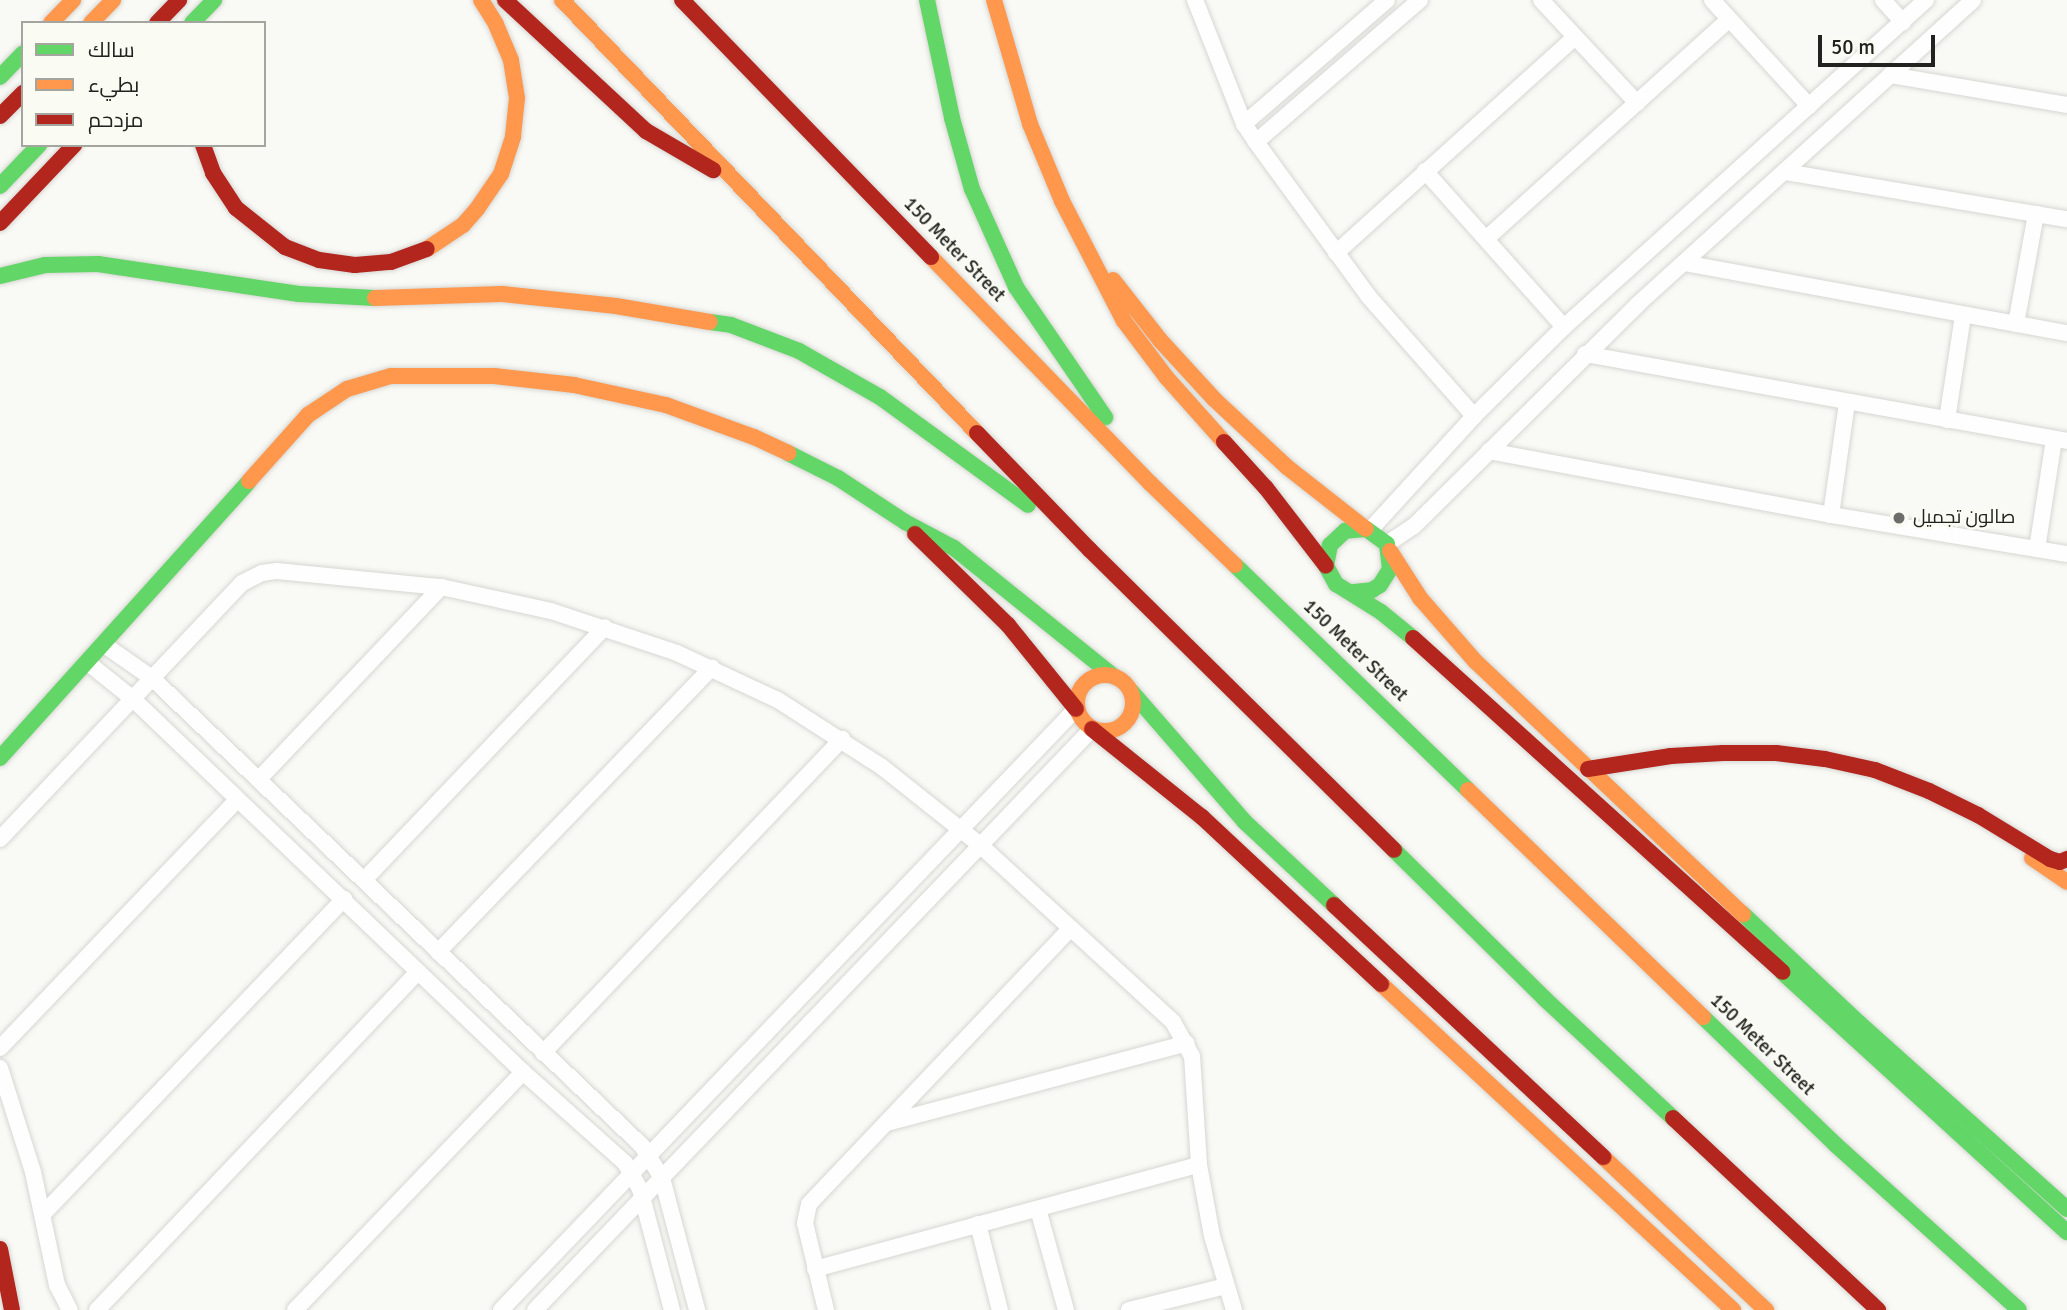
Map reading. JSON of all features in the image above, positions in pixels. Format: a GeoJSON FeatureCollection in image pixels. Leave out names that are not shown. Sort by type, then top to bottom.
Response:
{"type":"FeatureCollection","features":[{"type":"Feature","properties":{"kind":"main road"},"geometry":{"type":"LineString","coordinates":[[53,21],[73,0]]}},
{"type":"Feature","properties":{"kind":"main road"},"geometry":{"type":"LineString","coordinates":[[93,21],[113,0]]}},
{"type":"Feature","properties":{"kind":"main road"},"geometry":{"type":"LineString","coordinates":[[159,21],[179,0]]}},
{"type":"Feature","properties":{"kind":"main road"},"geometry":{"type":"LineString","coordinates":[[194,21],[214,0]]}},
{"type":"Feature","properties":{"kind":"main road"},"geometry":{"type":"LineString","coordinates":[[221,15],[231,0]]}},
{"type":"Feature","properties":{"kind":"main road"},"geometry":{"type":"LineString","coordinates":[[204,147],[213,173],[236,208],[267,236],[285,247],[319,260],[355,265],[391,262],[428,249],[463,225],[490,192],[501,174],[513,136],[517,98],[511,60],[496,24],[481,0]]}},
{"type":"Feature","properties":{"kind":"main road"},"geometry":{"type":"LineString","coordinates":[[505,0],[646,131],[733,180]]}},
{"type":"Feature","properties":{"kind":"main road"},"geometry":{"type":"LineString","coordinates":[[562,0],[1090,550],[1545,999],[1878,1310]]}},
{"type":"Feature","properties":{"kind":"main road","name":"150 Meter Street"},"geometry":{"type":"LineString","coordinates":[[682,0],[1150,482],[1836,1145],[2019,1310]]}},
{"type":"Feature","properties":{"kind":"main road"},"geometry":{"type":"LineString","coordinates":[[700,0],[797,119]]}},
{"type":"Feature","properties":{"kind":"main road"},"geometry":{"type":"LineString","coordinates":[[927,0],[952,118],[972,188],[1011,276],[1150,482]]}},
{"type":"Feature","properties":{"kind":"main road"},"geometry":{"type":"LineString","coordinates":[[994,0],[1030,124],[1062,201],[1093,258],[1112,301],[1144,351],[1234,450],[1326,566],[1336,584],[1354,592],[1434,654],[2067,1232]]}},
{"type":"Feature","properties":{"kind":"main road"},"geometry":{"type":"LineString","coordinates":[[0,77],[21,55]]}},
{"type":"Feature","properties":{"kind":"main road"},"geometry":{"type":"LineString","coordinates":[[0,116],[21,95]]}},
{"type":"Feature","properties":{"kind":"main road"},"geometry":{"type":"LineString","coordinates":[[0,186],[37,147]]}},
{"type":"Feature","properties":{"kind":"main road"},"geometry":{"type":"LineString","coordinates":[[0,223],[72,147]]}},
{"type":"Feature","properties":{"kind":"main road"},"geometry":{"type":"LineString","coordinates":[[1093,258],[1160,340],[1214,399],[1287,467],[1368,529],[1388,548],[1420,598],[1455,641],[1859,1023],[2067,1209]]}},
{"type":"Feature","properties":{"kind":"main road"},"geometry":{"type":"LineString","coordinates":[[0,276],[45,265],[98,264],[299,294],[403,299],[502,294],[616,306],[731,325],[799,351],[880,397],[1090,550]]}},
{"type":"Feature","properties":{"kind":"main road"},"geometry":{"type":"LineString","coordinates":[[0,758],[308,415],[346,390],[391,376],[454,374],[535,379],[666,405],[754,436],[797,456],[969,559],[1113,676],[1130,691],[1245,822],[1766,1310]]}},
{"type":"Feature","properties":{"kind":"main road"},"geometry":{"type":"LineString","coordinates":[[905,522],[1008,625],[1076,709],[1085,724],[1202,817],[1733,1310]]}},
{"type":"Feature","properties":{"kind":"main road"},"geometry":{"type":"LineString","coordinates":[[1326,566],[1326,556],[1336,537],[1355,528],[1368,529]]}},
{"type":"Feature","properties":{"kind":"main road"},"geometry":{"type":"LineString","coordinates":[[1354,592],[1363,592],[1380,585],[1390,569],[1388,548]]}},
{"type":"Feature","properties":{"kind":"main road"},"geometry":{"type":"LineString","coordinates":[[1076,709],[1078,692],[1088,679],[1105,674],[1113,676]]}},
{"type":"Feature","properties":{"kind":"main road"},"geometry":{"type":"LineString","coordinates":[[1092,729],[1109,732],[1125,723],[1133,708],[1130,691]]}},
{"type":"Feature","properties":{"kind":"main road"},"geometry":{"type":"LineString","coordinates":[[1588,769],[1671,756],[1723,753],[1776,753],[1825,759],[1875,770],[1929,791],[1978,815],[2050,859],[2060,862],[2067,859]]}},
{"type":"Feature","properties":{"kind":"main road"},"geometry":{"type":"LineString","coordinates":[[1978,815],[2057,878],[2067,882]]}},
{"type":"Feature","properties":{"kind":"main road"},"geometry":{"type":"LineString","coordinates":[[0,1249],[12,1310]]}},
{"type":"Feature","properties":{"kind":"street"},"geometry":{"type":"LineString","coordinates":[[1244,124],[1387,0]]}},
{"type":"Feature","properties":{"kind":"street"},"geometry":{"type":"LineString","coordinates":[[1256,142],[1420,0]]}},
{"type":"Feature","properties":{"kind":"street"},"geometry":{"type":"LineString","coordinates":[[1541,0],[1637,103]]}},
{"type":"Feature","properties":{"kind":"street"},"geometry":{"type":"LineString","coordinates":[[1712,0],[1809,106]]}},
{"type":"Feature","properties":{"kind":"street"},"geometry":{"type":"LineString","coordinates":[[1883,0],[1903,22]]}},
{"type":"Feature","properties":{"kind":"street"},"geometry":{"type":"LineString","coordinates":[[1368,529],[1474,416],[1564,327],[1926,0]]}},
{"type":"Feature","properties":{"kind":"street"},"geometry":{"type":"LineString","coordinates":[[1388,548],[1414,526],[1585,354],[1973,0]]}},
{"type":"Feature","properties":{"kind":"street"},"geometry":{"type":"LineString","coordinates":[[1201,3],[1244,124],[1377,307],[1474,416]]}},
{"type":"Feature","properties":{"kind":"street"},"geometry":{"type":"LineString","coordinates":[[1488,238],[1729,19]]}},
{"type":"Feature","properties":{"kind":"street"},"geometry":{"type":"LineString","coordinates":[[1336,253],[1575,37]]}},
{"type":"Feature","properties":{"kind":"street"},"geometry":{"type":"LineString","coordinates":[[1890,75],[2067,105]]}},
{"type":"Feature","properties":{"kind":"street"},"geometry":{"type":"LineString","coordinates":[[1425,170],[1564,327]]}},
{"type":"Feature","properties":{"kind":"street"},"geometry":{"type":"LineString","coordinates":[[1785,172],[2067,219]]}},
{"type":"Feature","properties":{"kind":"street"},"geometry":{"type":"LineString","coordinates":[[2016,324],[2036,214]]}},
{"type":"Feature","properties":{"kind":"street"},"geometry":{"type":"LineString","coordinates":[[1684,263],[2067,333]]}},
{"type":"Feature","properties":{"kind":"street"},"geometry":{"type":"LineString","coordinates":[[1947,420],[1963,315]]}},
{"type":"Feature","properties":{"kind":"street"},"geometry":{"type":"LineString","coordinates":[[1585,354],[2060,440],[2037,549]]}},
{"type":"Feature","properties":{"kind":"street"},"geometry":{"type":"LineString","coordinates":[[1830,515],[1847,403]]}},
{"type":"Feature","properties":{"kind":"street"},"geometry":{"type":"LineString","coordinates":[[1489,451],[1830,515],[2067,554]]}},
{"type":"Feature","properties":{"kind":"street"},"geometry":{"type":"LineString","coordinates":[[0,839],[242,583],[262,573],[277,570],[441,587],[540,608],[605,627],[712,667],[778,700],[842,739],[961,828],[1173,1022],[1187,1043],[1195,1070],[1199,1165],[1212,1236],[1234,1310]]}},
{"type":"Feature","properties":{"kind":"street"},"geometry":{"type":"LineString","coordinates":[[259,779],[441,587]]}},
{"type":"Feature","properties":{"kind":"street"},"geometry":{"type":"LineString","coordinates":[[364,880],[605,627]]}},
{"type":"Feature","properties":{"kind":"street"},"geometry":{"type":"LineString","coordinates":[[103,644],[152,678],[649,1154],[662,1178],[697,1310]]}},
{"type":"Feature","properties":{"kind":"street"},"geometry":{"type":"LineString","coordinates":[[87,662],[132,699],[523,1072],[632,1172],[643,1199],[672,1310]]}},
{"type":"Feature","properties":{"kind":"street"},"geometry":{"type":"LineString","coordinates":[[438,952],[712,667]]}},
{"type":"Feature","properties":{"kind":"street"},"geometry":{"type":"LineString","coordinates":[[501,1310],[1076,709]]}},
{"type":"Feature","properties":{"kind":"street"},"geometry":{"type":"LineString","coordinates":[[540,1308],[1092,729]]}},
{"type":"Feature","properties":{"kind":"street"},"geometry":{"type":"LineString","coordinates":[[543,1053],[842,739]]}},
{"type":"Feature","properties":{"kind":"street"},"geometry":{"type":"LineString","coordinates":[[0,1048],[237,800]]}},
{"type":"Feature","properties":{"kind":"street"},"geometry":{"type":"LineString","coordinates":[[43,1214],[344,899]]}},
{"type":"Feature","properties":{"kind":"street"},"geometry":{"type":"LineString","coordinates":[[826,1310],[805,1223],[806,1210],[1070,929]]}},
{"type":"Feature","properties":{"kind":"street"},"geometry":{"type":"LineString","coordinates":[[97,1310],[418,972]]}},
{"type":"Feature","properties":{"kind":"street"},"geometry":{"type":"LineString","coordinates":[[887,1123],[1187,1043]]}},
{"type":"Feature","properties":{"kind":"street"},"geometry":{"type":"LineString","coordinates":[[0,1069],[21,1131],[43,1214],[57,1286],[70,1310]]}},
{"type":"Feature","properties":{"kind":"street"},"geometry":{"type":"LineString","coordinates":[[295,1310],[523,1072]]}},
{"type":"Feature","properties":{"kind":"street"},"geometry":{"type":"LineString","coordinates":[[815,1269],[1199,1165]]}},
{"type":"Feature","properties":{"kind":"street"},"geometry":{"type":"LineString","coordinates":[[1038,1209],[1066,1310]]}},
{"type":"Feature","properties":{"kind":"street"},"geometry":{"type":"LineString","coordinates":[[978,1224],[1000,1310]]}},
{"type":"Feature","properties":{"kind":"street"},"geometry":{"type":"LineString","coordinates":[[1129,1310],[1226,1286]]}},
{"type":"Feature","properties":{"kind":"traffic: fast"},"geometry":{"type":"LineString","coordinates":[[194,21],[214,0]]}},
{"type":"Feature","properties":{"kind":"traffic: fast"},"geometry":{"type":"LineString","coordinates":[[927,0],[952,118],[972,189],[1016,287],[1105,417]]}},
{"type":"Feature","properties":{"kind":"traffic: fast"},"geometry":{"type":"LineString","coordinates":[[0,77],[21,55]]}},
{"type":"Feature","properties":{"kind":"traffic: fast"},"geometry":{"type":"LineString","coordinates":[[0,186],[37,147]]}},
{"type":"Feature","properties":{"kind":"traffic: fast"},"geometry":{"type":"LineString","coordinates":[[0,276],[45,265],[98,264],[299,294],[375,298]]}},
{"type":"Feature","properties":{"kind":"traffic: fast"},"geometry":{"type":"LineString","coordinates":[[710,322],[731,325],[799,351],[880,397],[1028,505]]}},
{"type":"Feature","properties":{"kind":"traffic: fast"},"geometry":{"type":"LineString","coordinates":[[788,453],[838,478],[905,522],[954,548],[1113,676]]}},
{"type":"Feature","properties":{"kind":"traffic: fast"},"geometry":{"type":"LineString","coordinates":[[0,758],[249,481]]}},
{"type":"Feature","properties":{"kind":"traffic: fast"},"geometry":{"type":"LineString","coordinates":[[1354,592],[1372,590],[1380,585],[1390,569],[1387,544],[1366,529],[1345,531],[1330,545],[1326,566],[1336,584],[1381,612],[1413,638]]}},
{"type":"Feature","properties":{"kind":"traffic: fast"},"geometry":{"type":"LineString","coordinates":[[1235,565],[1468,790]]}},
{"type":"Feature","properties":{"kind":"traffic: fast"},"geometry":{"type":"LineString","coordinates":[[1131,691],[1245,822],[1334,905]]}},
{"type":"Feature","properties":{"kind":"traffic: fast"},"geometry":{"type":"LineString","coordinates":[[1394,850],[1545,999],[1673,1118]]}},
{"type":"Feature","properties":{"kind":"traffic: fast"},"geometry":{"type":"LineString","coordinates":[[1743,914],[1859,1023],[2067,1209]]}},
{"type":"Feature","properties":{"kind":"traffic: fast"},"geometry":{"type":"LineString","coordinates":[[1782,972],[2067,1232]]}},
{"type":"Feature","properties":{"kind":"traffic: fast"},"geometry":{"type":"LineString","coordinates":[[1703,1017],[1836,1145],[2019,1310]]}},
{"type":"Feature","properties":{"kind":"traffic: slow"},"geometry":{"type":"LineString","coordinates":[[53,21],[73,0]]}},
{"type":"Feature","properties":{"kind":"traffic: slow"},"geometry":{"type":"LineString","coordinates":[[93,21],[113,0]]}},
{"type":"Feature","properties":{"kind":"traffic: slow"},"geometry":{"type":"LineString","coordinates":[[427,249],[463,225],[477,209],[501,174],[513,136],[517,98],[511,60],[496,24],[481,0]]}},
{"type":"Feature","properties":{"kind":"traffic: slow"},"geometry":{"type":"LineString","coordinates":[[562,0],[977,433]]}},
{"type":"Feature","properties":{"kind":"traffic: slow"},"geometry":{"type":"LineString","coordinates":[[994,0],[1030,124],[1062,201],[1124,321],[1167,378],[1224,442]]}},
{"type":"Feature","properties":{"kind":"traffic: slow"},"geometry":{"type":"LineString","coordinates":[[931,257],[1150,483],[1235,565]]}},
{"type":"Feature","properties":{"kind":"traffic: slow"},"geometry":{"type":"LineString","coordinates":[[1113,280],[1160,340],[1214,399],[1287,467],[1366,529]]}},
{"type":"Feature","properties":{"kind":"traffic: slow"},"geometry":{"type":"LineString","coordinates":[[375,298],[502,294],[616,306],[710,322]]}},
{"type":"Feature","properties":{"kind":"traffic: slow"},"geometry":{"type":"LineString","coordinates":[[249,481],[308,415],[347,389],[391,376],[494,376],[574,385],[666,405],[754,437],[788,453]]}},
{"type":"Feature","properties":{"kind":"traffic: slow"},"geometry":{"type":"LineString","coordinates":[[1390,551],[1420,598],[1475,661],[1743,914]]}},
{"type":"Feature","properties":{"kind":"traffic: slow"},"geometry":{"type":"LineString","coordinates":[[1099,675],[1111,675],[1121,679],[1129,687],[1133,703],[1129,719],[1121,727],[1111,731],[1099,731],[1089,727],[1081,719],[1077,709],[1077,697],[1081,687],[1089,679],[1099,675]]}},
{"type":"Feature","properties":{"kind":"traffic: slow"},"geometry":{"type":"LineString","coordinates":[[1468,790],[1703,1017]]}},
{"type":"Feature","properties":{"kind":"traffic: slow"},"geometry":{"type":"LineString","coordinates":[[2032,858],[2067,882]]}},
{"type":"Feature","properties":{"kind":"traffic: slow"},"geometry":{"type":"LineString","coordinates":[[1381,984],[1733,1310]]}},
{"type":"Feature","properties":{"kind":"traffic: slow"},"geometry":{"type":"LineString","coordinates":[[1603,1157],[1766,1310]]}},
{"type":"Feature","properties":{"kind":"traffic: jam"},"geometry":{"type":"LineString","coordinates":[[159,21],[179,0]]}},
{"type":"Feature","properties":{"kind":"traffic: jam"},"geometry":{"type":"LineString","coordinates":[[505,0],[646,131],[713,170]]}},
{"type":"Feature","properties":{"kind":"traffic: jam"},"geometry":{"type":"LineString","coordinates":[[682,0],[931,257]]}},
{"type":"Feature","properties":{"kind":"traffic: jam"},"geometry":{"type":"LineString","coordinates":[[0,116],[21,95]]}},
{"type":"Feature","properties":{"kind":"traffic: jam"},"geometry":{"type":"LineString","coordinates":[[0,223],[72,147]]}},
{"type":"Feature","properties":{"kind":"traffic: jam"},"geometry":{"type":"LineString","coordinates":[[204,147],[213,173],[236,208],[285,247],[319,260],[355,265],[391,262],[427,249]]}},
{"type":"Feature","properties":{"kind":"traffic: jam"},"geometry":{"type":"LineString","coordinates":[[977,433],[1090,550],[1394,850]]}},
{"type":"Feature","properties":{"kind":"traffic: jam"},"geometry":{"type":"LineString","coordinates":[[1224,442],[1266,488],[1326,566]]}},
{"type":"Feature","properties":{"kind":"traffic: jam"},"geometry":{"type":"LineString","coordinates":[[915,534],[1008,625],[1076,709]]}},
{"type":"Feature","properties":{"kind":"traffic: jam"},"geometry":{"type":"LineString","coordinates":[[1413,638],[1782,972]]}},
{"type":"Feature","properties":{"kind":"traffic: jam"},"geometry":{"type":"LineString","coordinates":[[1092,729],[1202,817],[1381,984]]}},
{"type":"Feature","properties":{"kind":"traffic: jam"},"geometry":{"type":"LineString","coordinates":[[1588,769],[1671,756],[1723,753],[1776,753],[1825,759],[1875,770],[1929,791],[1978,815],[2050,859],[2060,862],[2067,859]]}},
{"type":"Feature","properties":{"kind":"traffic: jam"},"geometry":{"type":"LineString","coordinates":[[1334,905],[1603,1157]]}},
{"type":"Feature","properties":{"kind":"traffic: jam"},"geometry":{"type":"LineString","coordinates":[[1673,1118],[1878,1310]]}},
{"type":"Feature","properties":{"kind":"traffic: jam"},"geometry":{"type":"LineString","coordinates":[[0,1249],[12,1310]]}},
{"type":"Feature","properties":{"kind":"place","name":"صالون تجميل"},"geometry":{"type":"Point","coordinates":[1899,518]}}]}
